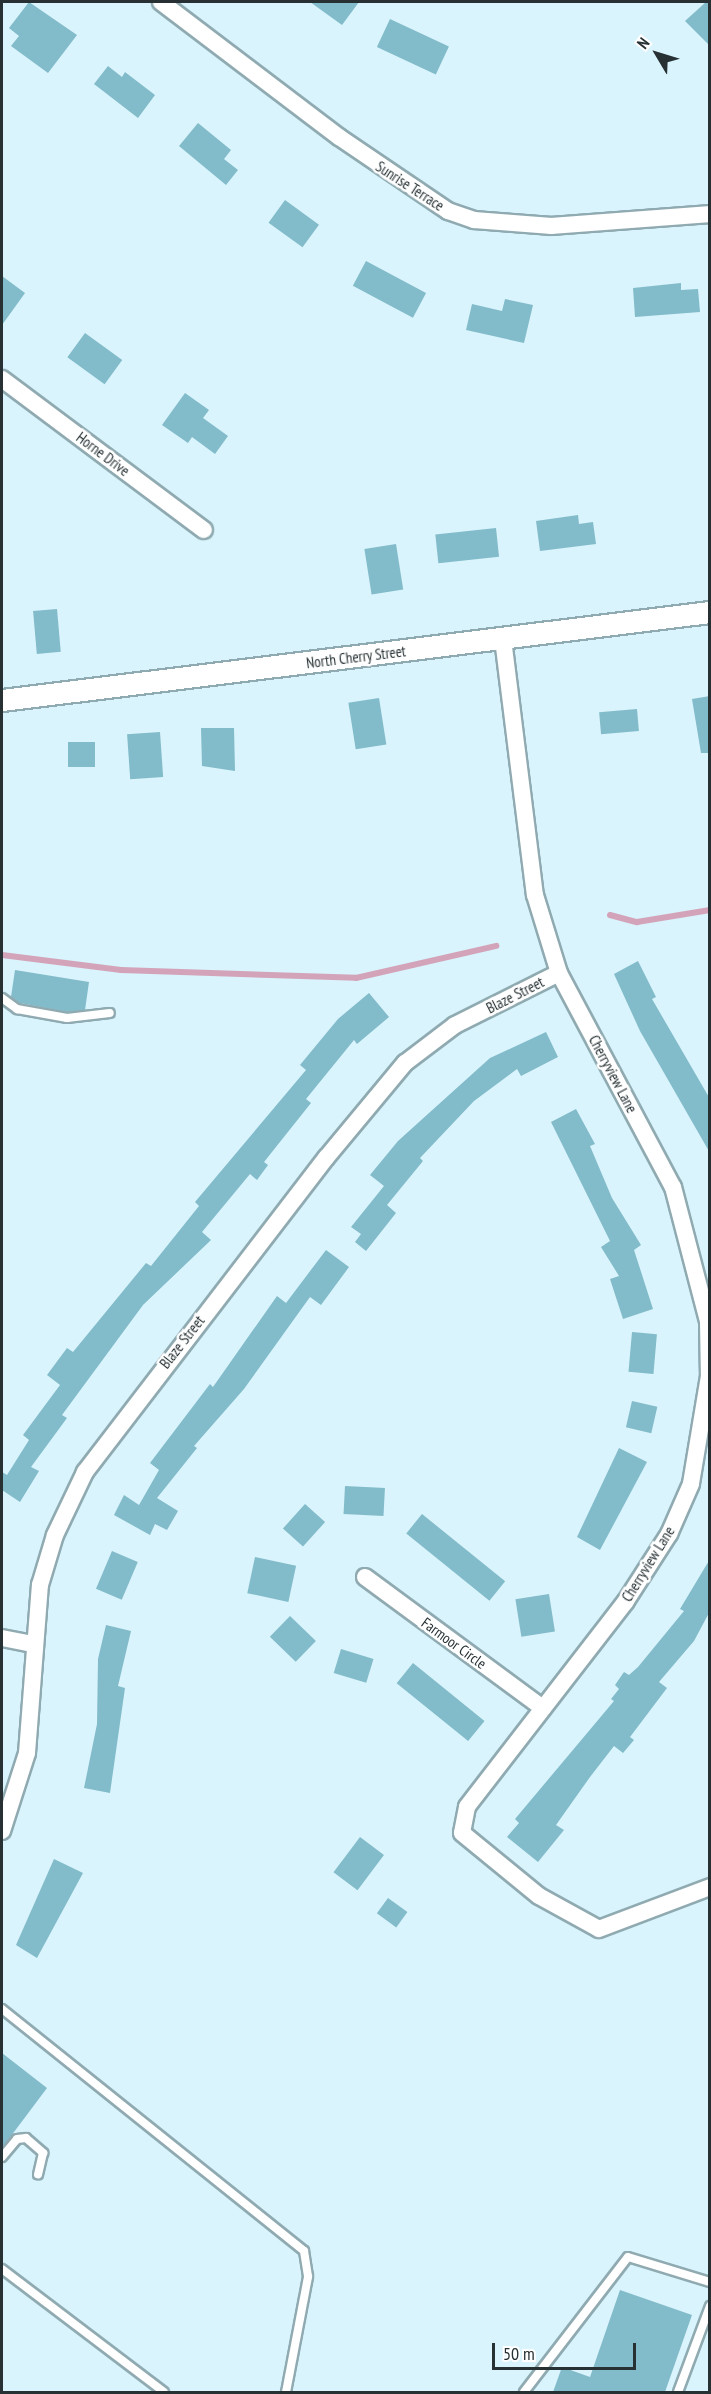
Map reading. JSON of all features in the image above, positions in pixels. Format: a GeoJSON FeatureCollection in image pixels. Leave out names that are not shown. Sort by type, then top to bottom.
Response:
{"type":"FeatureCollection","features":[{"type":"Feature","properties":{"kind":"street","name":"Sunrise Terrace"},"geometry":{"type":"LineString","coordinates":[[161,2],[339,138],[448,211],[474,220],[552,226],[710,214]]}},
{"type":"Feature","properties":{"kind":"street","name":"Horne Drive"},"geometry":{"type":"LineString","coordinates":[[2,379],[204,530]]}},
{"type":"Feature","properties":{"kind":"street","name":"North Cherry Street"},"geometry":{"type":"LineString","coordinates":[[2,700],[710,612]]}},
{"type":"Feature","properties":{"kind":"street","name":"Cherryview Lane"},"geometry":{"type":"LineString","coordinates":[[503,639],[535,895],[559,973],[674,1187],[709,1321],[709,1376],[691,1484],[669,1534],[626,1601],[467,1807],[462,1833],[538,1896],[599,1929],[710,1887]]}},
{"type":"Feature","properties":{"kind":"street","name":"Blaze Street"},"geometry":{"type":"LineString","coordinates":[[2,1831],[27,1754],[40,1585],[55,1535],[85,1472],[326,1158],[405,1064],[455,1025],[559,973]]}},
{"type":"Feature","properties":{"kind":"street","name":"Farmoor Circle"},"geometry":{"type":"LineString","coordinates":[[365,1577],[543,1708]]}},
{"type":"Feature","properties":{"kind":"street"},"geometry":{"type":"LineString","coordinates":[[2,1638],[34,1644]]}},
{"type":"Feature","properties":{"kind":"lane"},"geometry":{"type":"LineString","coordinates":[[2,998],[17,1009],[67,1018],[110,1013]]}},
{"type":"Feature","properties":{"kind":"lane"},"geometry":{"type":"LineString","coordinates":[[2,2009],[304,2251],[309,2277],[286,2392]]}},
{"type":"Feature","properties":{"kind":"lane"},"geometry":{"type":"LineString","coordinates":[[2,2157],[17,2139],[26,2138],[43,2153],[38,2174]]}},
{"type":"Feature","properties":{"kind":"lane"},"geometry":{"type":"LineString","coordinates":[[524,2392],[628,2257],[710,2282]]}},
{"type":"Feature","properties":{"kind":"lane"},"geometry":{"type":"LineString","coordinates":[[2,2269],[164,2392]]}},
{"type":"Feature","properties":{"kind":"lane"},"geometry":{"type":"LineString","coordinates":[[678,2392],[710,2306]]}},
{"type":"Feature","properties":{"kind":"building"},"geometry":{"type":"Polygon","coordinates":[[[29,2],[77,35],[48,73],[11,46],[19,36],[9,28],[29,2]]]}},
{"type":"Feature","properties":{"kind":"building"},"geometry":{"type":"Polygon","coordinates":[[[310,2],[359,2],[342,25],[310,2]]]}},
{"type":"Feature","properties":{"kind":"building"},"geometry":{"type":"Polygon","coordinates":[[[706,2],[710,2],[710,46],[685,21],[706,2]]]}},
{"type":"Feature","properties":{"kind":"building"},"geometry":{"type":"Polygon","coordinates":[[[390,19],[449,46],[436,75],[377,47],[390,19]]]}},
{"type":"Feature","properties":{"kind":"building"},"geometry":{"type":"Polygon","coordinates":[[[108,66],[122,77],[125,72],[155,95],[138,118],[94,84],[108,66]]]}},
{"type":"Feature","properties":{"kind":"building"},"geometry":{"type":"Polygon","coordinates":[[[198,123],[231,150],[224,159],[238,170],[226,185],[179,146],[198,123]]]}},
{"type":"Feature","properties":{"kind":"building"},"geometry":{"type":"Polygon","coordinates":[[[285,200],[319,225],[303,247],[269,223],[285,200]]]}},
{"type":"Feature","properties":{"kind":"building"},"geometry":{"type":"Polygon","coordinates":[[[366,261],[426,293],[413,318],[353,286],[366,261]]]}},
{"type":"Feature","properties":{"kind":"building"},"geometry":{"type":"Polygon","coordinates":[[[2,276],[25,293],[2,325],[2,276]]]}},
{"type":"Feature","properties":{"kind":"building"},"geometry":{"type":"Polygon","coordinates":[[[681,283],[681,290],[698,289],[700,312],[635,317],[633,288],[681,283]]]}},
{"type":"Feature","properties":{"kind":"building"},"geometry":{"type":"Polygon","coordinates":[[[505,299],[533,305],[524,343],[466,330],[472,304],[502,311],[505,299]]]}},
{"type":"Feature","properties":{"kind":"building"},"geometry":{"type":"Polygon","coordinates":[[[85,333],[122,360],[105,384],[67,357],[85,333]]]}},
{"type":"Feature","properties":{"kind":"building"},"geometry":{"type":"Polygon","coordinates":[[[185,393],[209,410],[203,418],[228,436],[215,454],[192,437],[188,443],[162,425],[185,393]]]}},
{"type":"Feature","properties":{"kind":"building"},"geometry":{"type":"Polygon","coordinates":[[[578,515],[579,524],[593,522],[596,544],[540,551],[536,521],[578,515]]]}},
{"type":"Feature","properties":{"kind":"building"},"geometry":{"type":"Polygon","coordinates":[[[496,528],[499,557],[438,563],[435,534],[496,528]]]}},
{"type":"Feature","properties":{"kind":"building"},"geometry":{"type":"Polygon","coordinates":[[[396,544],[403,589],[372,594],[364,549],[396,544]]]}},
{"type":"Feature","properties":{"kind":"building"},"geometry":{"type":"Polygon","coordinates":[[[57,609],[61,652],[37,654],[33,611],[57,609]]]}},
{"type":"Feature","properties":{"kind":"building"},"geometry":{"type":"Polygon","coordinates":[[[710,696],[710,753],[701,753],[692,699],[710,696]]]}},
{"type":"Feature","properties":{"kind":"building"},"geometry":{"type":"Polygon","coordinates":[[[379,698],[386,744],[356,749],[348,703],[379,698]]]}},
{"type":"Feature","properties":{"kind":"building"},"geometry":{"type":"Polygon","coordinates":[[[637,709],[639,731],[601,734],[599,712],[637,709]]]}},
{"type":"Feature","properties":{"kind":"building"},"geometry":{"type":"Polygon","coordinates":[[[201,728],[234,728],[235,771],[202,766],[201,728]]]}},
{"type":"Feature","properties":{"kind":"building"},"geometry":{"type":"Polygon","coordinates":[[[160,732],[163,777],[130,779],[127,734],[160,732]]]}},
{"type":"Feature","properties":{"kind":"building"},"geometry":{"type":"Polygon","coordinates":[[[68,742],[95,742],[95,767],[68,767],[68,742]]]}},
{"type":"Feature","properties":{"kind":"building"},"geometry":{"type":"Polygon","coordinates":[[[638,961],[656,997],[652,999],[710,1099],[710,1153],[640,1031],[614,974],[638,961]]]}},
{"type":"Feature","properties":{"kind":"building"},"geometry":{"type":"Polygon","coordinates":[[[15,970],[89,982],[85,1010],[67,1012],[20,1003],[11,997],[15,970]]]}},
{"type":"Feature","properties":{"kind":"building"},"geometry":{"type":"Polygon","coordinates":[[[369,993],[389,1017],[357,1044],[354,1040],[306,1099],[311,1103],[264,1162],[268,1165],[257,1180],[250,1174],[202,1232],[211,1240],[143,1305],[62,1415],[67,1418],[31,1467],[39,1471],[20,1502],[2,1490],[2,1472],[7,1475],[29,1440],[23,1435],[60,1385],[47,1375],[67,1348],[73,1352],[146,1263],[151,1266],[199,1206],[195,1202],[306,1070],[300,1065],[338,1019],[369,993]]]}},
{"type":"Feature","properties":{"kind":"building"},"geometry":{"type":"Polygon","coordinates":[[[546,1032],[558,1057],[521,1076],[517,1069],[474,1101],[420,1158],[423,1161],[387,1205],[396,1213],[366,1251],[355,1242],[361,1234],[351,1227],[384,1186],[370,1175],[398,1141],[490,1058],[546,1032]]]}},
{"type":"Feature","properties":{"kind":"building"},"geometry":{"type":"Polygon","coordinates":[[[576,1109],[595,1144],[590,1146],[612,1198],[641,1245],[634,1250],[653,1309],[623,1319],[610,1279],[619,1276],[601,1247],[610,1241],[551,1122],[576,1109]]]}},
{"type":"Feature","properties":{"kind":"building"},"geometry":{"type":"Polygon","coordinates":[[[326,1250],[349,1267],[321,1305],[310,1297],[244,1389],[194,1446],[197,1448],[157,1498],[178,1511],[167,1530],[155,1524],[150,1535],[114,1515],[124,1495],[139,1505],[159,1470],[150,1463],[210,1384],[213,1387],[277,1296],[286,1303],[326,1250]]]}},
{"type":"Feature","properties":{"kind":"building"},"geometry":{"type":"Polygon","coordinates":[[[632,1332],[657,1334],[653,1374],[629,1372],[632,1332]]]}},
{"type":"Feature","properties":{"kind":"building"},"geometry":{"type":"Polygon","coordinates":[[[632,1401],[657,1407],[651,1433],[626,1427],[632,1401]]]}},
{"type":"Feature","properties":{"kind":"building"},"geometry":{"type":"Polygon","coordinates":[[[619,1448],[647,1462],[600,1550],[577,1537],[619,1448]]]}},
{"type":"Feature","properties":{"kind":"building"},"geometry":{"type":"Polygon","coordinates":[[[345,1486],[385,1488],[383,1516],[344,1514],[345,1486]]]}},
{"type":"Feature","properties":{"kind":"building"},"geometry":{"type":"Polygon","coordinates":[[[305,1504],[325,1522],[303,1547],[283,1529],[305,1504]]]}},
{"type":"Feature","properties":{"kind":"building"},"geometry":{"type":"Polygon","coordinates":[[[422,1514],[505,1581],[489,1601],[406,1533],[422,1514]]]}},
{"type":"Feature","properties":{"kind":"building"},"geometry":{"type":"Polygon","coordinates":[[[112,1551],[138,1562],[122,1600],[96,1589],[112,1551]]]}},
{"type":"Feature","properties":{"kind":"building"},"geometry":{"type":"Polygon","coordinates":[[[255,1557],[296,1566],[288,1602],[247,1593],[255,1557]]]}},
{"type":"Feature","properties":{"kind":"building"},"geometry":{"type":"Polygon","coordinates":[[[710,1559],[710,1611],[694,1641],[659,1682],[667,1688],[630,1737],[634,1740],[623,1753],[614,1746],[556,1825],[564,1830],[538,1862],[507,1837],[519,1823],[515,1819],[614,1701],[611,1699],[619,1689],[615,1685],[624,1672],[629,1675],[638,1667],[684,1611],[680,1609],[710,1559]]]}},
{"type":"Feature","properties":{"kind":"building"},"geometry":{"type":"Polygon","coordinates":[[[549,1594],[555,1632],[521,1637],[515,1599],[549,1594]]]}},
{"type":"Feature","properties":{"kind":"building"},"geometry":{"type":"Polygon","coordinates":[[[290,1616],[316,1641],[296,1662],[270,1637],[290,1616]]]}},
{"type":"Feature","properties":{"kind":"building"},"geometry":{"type":"Polygon","coordinates":[[[106,1625],[131,1631],[118,1686],[125,1688],[110,1793],[84,1788],[97,1724],[98,1659],[106,1625]]]}},
{"type":"Feature","properties":{"kind":"building"},"geometry":{"type":"Polygon","coordinates":[[[341,1649],[374,1659],[366,1683],[334,1673],[341,1649]]]}},
{"type":"Feature","properties":{"kind":"building"},"geometry":{"type":"Polygon","coordinates":[[[413,1663],[484,1721],[468,1741],[397,1683],[413,1663]]]}},
{"type":"Feature","properties":{"kind":"building"},"geometry":{"type":"Polygon","coordinates":[[[360,1837],[384,1855],[357,1890],[334,1872],[360,1837]]]}},
{"type":"Feature","properties":{"kind":"building"},"geometry":{"type":"Polygon","coordinates":[[[54,1859],[83,1873],[37,1958],[16,1945],[54,1859]]]}},
{"type":"Feature","properties":{"kind":"building"},"geometry":{"type":"Polygon","coordinates":[[[388,1898],[407,1912],[396,1927],[377,1913],[388,1898]]]}},
{"type":"Feature","properties":{"kind":"building"},"geometry":{"type":"Polygon","coordinates":[[[2,2053],[47,2088],[2,2148],[2,2053]]]}},
{"type":"Feature","properties":{"kind":"building"},"geometry":{"type":"Polygon","coordinates":[[[620,2290],[692,2315],[665,2392],[553,2392],[562,2367],[590,2377],[620,2290]]]}},
{"type":"Feature","properties":{"kind":"waterway"},"geometry":{"type":"LineString","coordinates":[[610,915],[637,922],[710,910]]}},
{"type":"Feature","properties":{"kind":"waterway"},"geometry":{"type":"LineString","coordinates":[[2,955],[121,970],[356,978],[496,946]]}}]}
